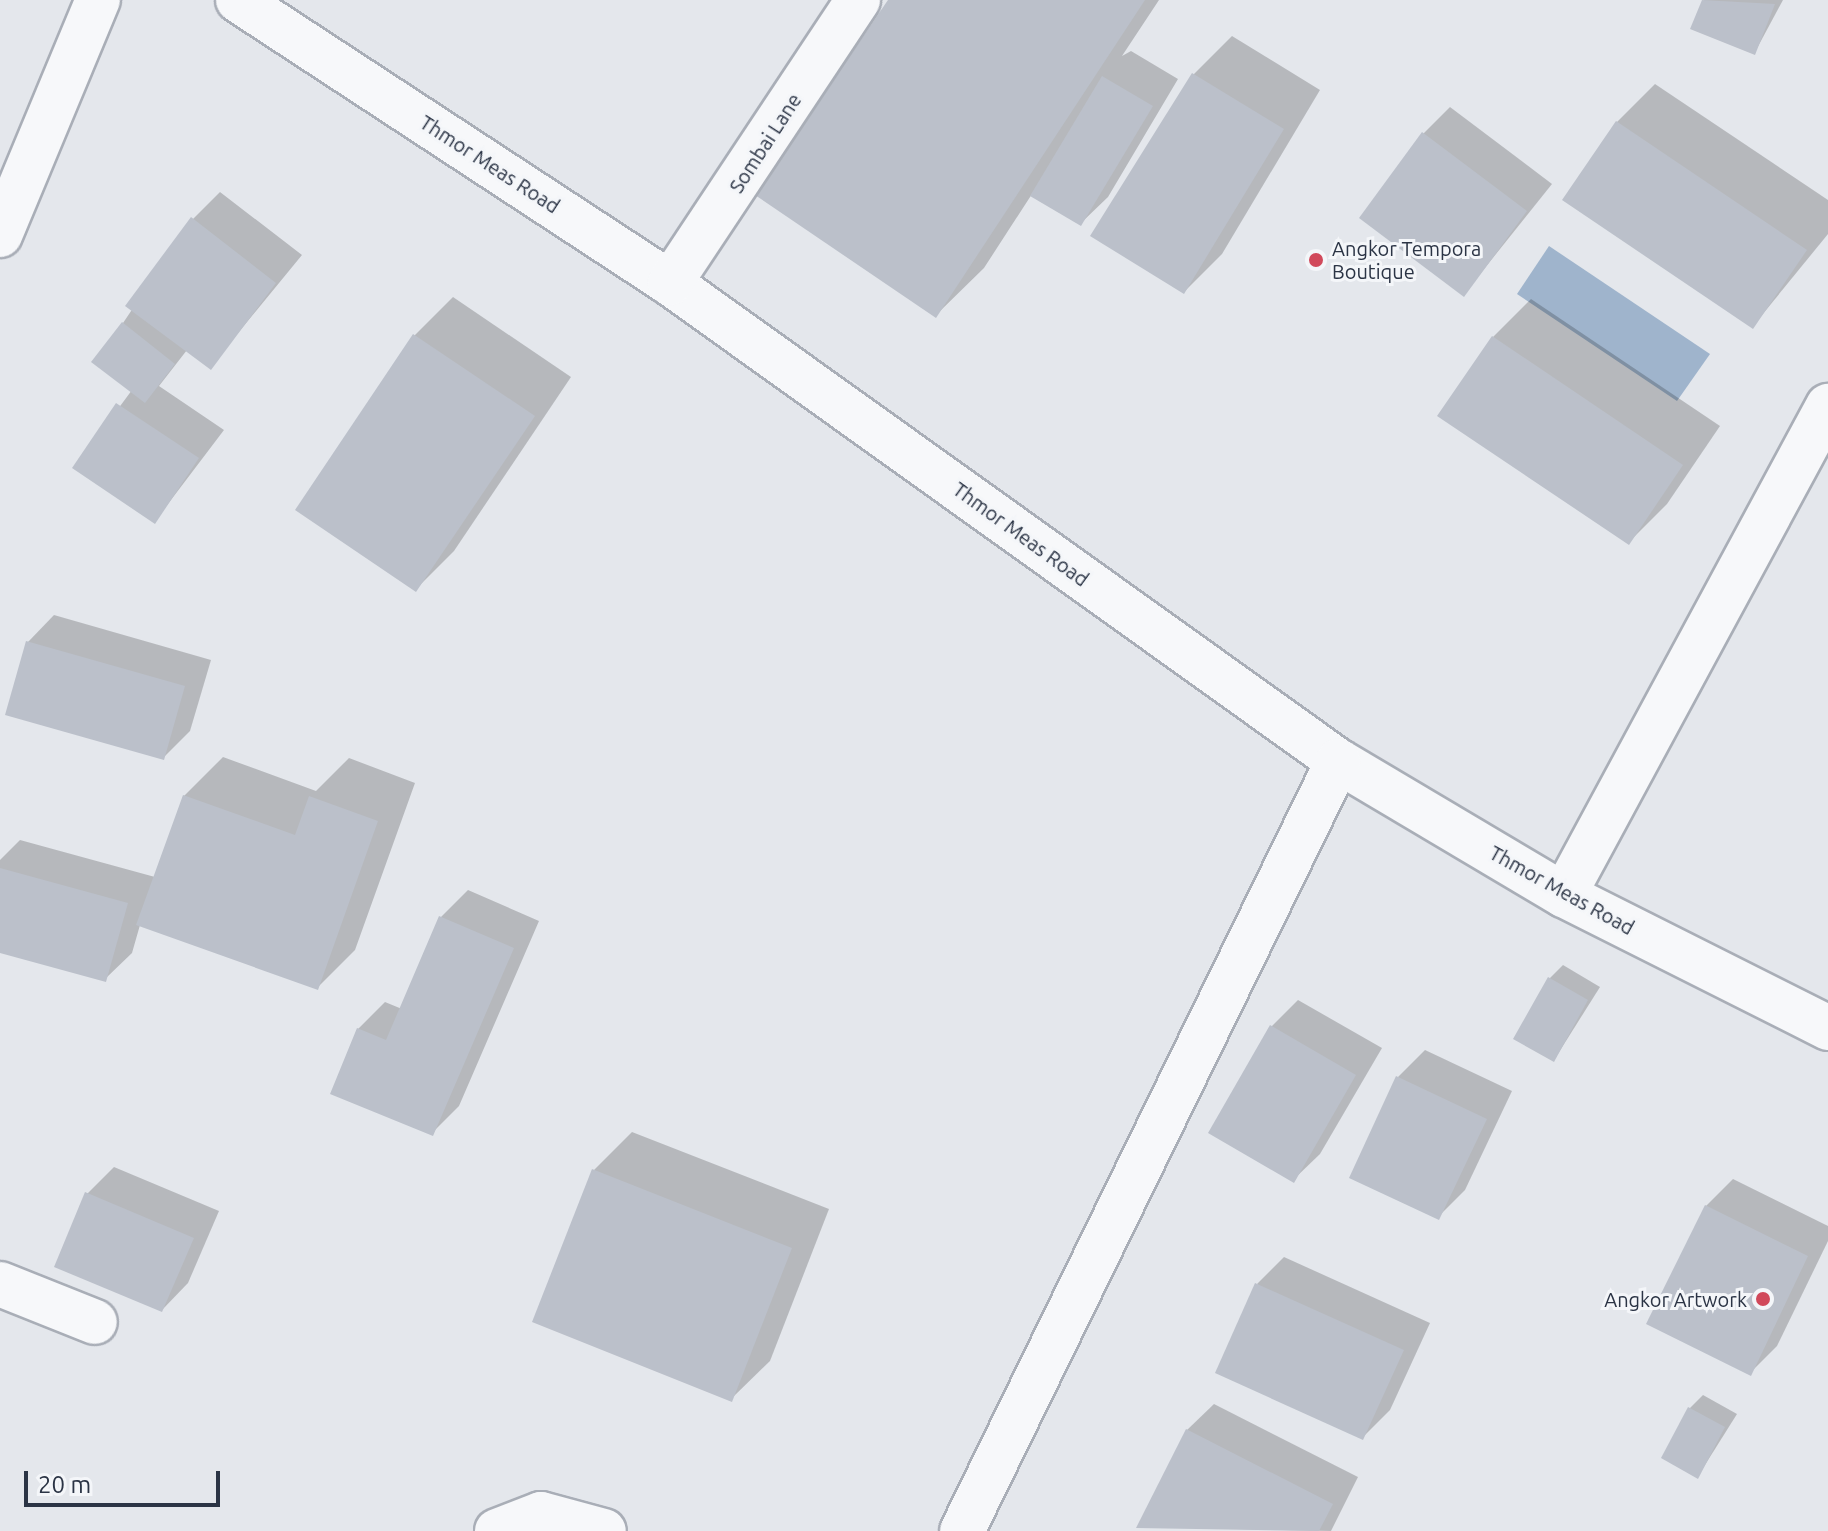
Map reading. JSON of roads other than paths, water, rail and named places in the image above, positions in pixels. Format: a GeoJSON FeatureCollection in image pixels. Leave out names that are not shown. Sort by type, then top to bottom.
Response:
{"type":"FeatureCollection","features":[{"type":"Feature","properties":{"kind":"street"},"geometry":{"type":"LineString","coordinates":[[0,235],[98,0]]}},
{"type":"Feature","properties":{"kind":"street","name":"Thmor Meas Road"},"geometry":{"type":"LineString","coordinates":[[238,0],[670,283],[1338,761],[1564,895],[1828,1028]]}},
{"type":"Feature","properties":{"kind":"street","name":"Sombai Lane"},"geometry":{"type":"LineString","coordinates":[[670,283],[734,191],[858,0]]}},
{"type":"Feature","properties":{"kind":"street"},"geometry":{"type":"LineString","coordinates":[[1564,895],[1828,406]]}},
{"type":"Feature","properties":{"kind":"street"},"geometry":{"type":"LineString","coordinates":[[962,1531],[1338,761]]}},
{"type":"Feature","properties":{"kind":"street"},"geometry":{"type":"LineString","coordinates":[[0,1284],[95,1322]]}},
{"type":"Feature","properties":{"kind":"street"},"geometry":{"type":"LineString","coordinates":[[497,1531],[541,1514],[604,1531]]}},
{"type":"Feature","properties":{"kind":"water"},"geometry":{"type":"Polygon","coordinates":[[[1549,246],[1710,354],[1677,401],[1517,294],[1549,246]]]}},
{"type":"Feature","properties":{"kind":"place","name":"Angkor Tempora Boutique"},"geometry":{"type":"Point","coordinates":[1316,260]}},
{"type":"Feature","properties":{"kind":"place","name":"Angkor Artwork"},"geometry":{"type":"Point","coordinates":[1763,1299]}}]}
